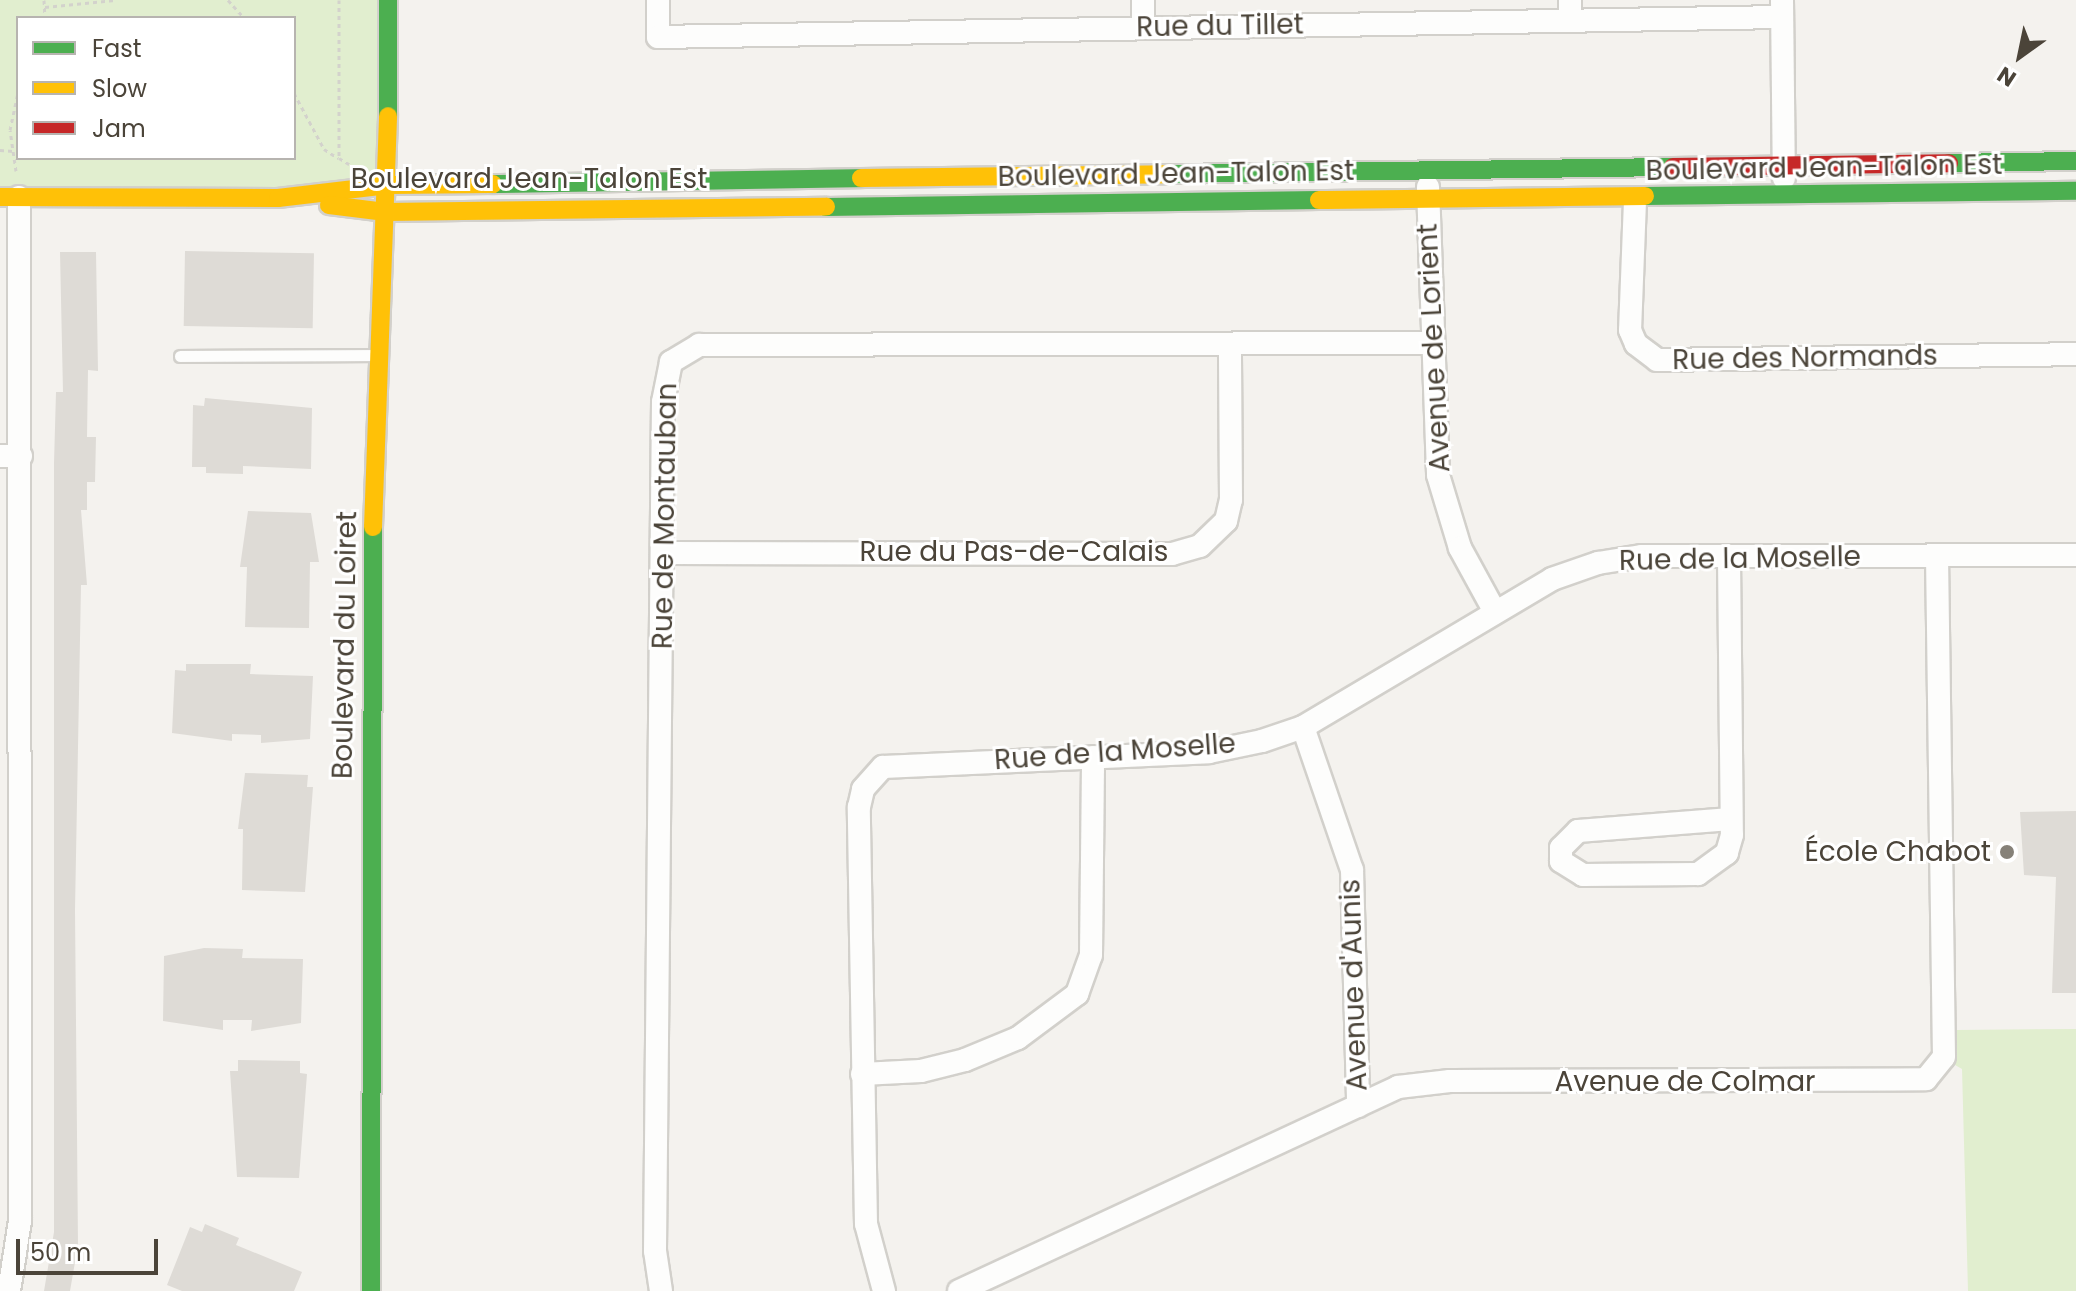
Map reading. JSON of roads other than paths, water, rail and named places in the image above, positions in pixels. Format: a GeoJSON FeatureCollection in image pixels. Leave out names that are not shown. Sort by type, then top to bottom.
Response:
{"type":"FeatureCollection","features":[{"type":"Feature","properties":{"kind":"street","name":"Boulevard du Loiret"},"geometry":{"type":"LineString","coordinates":[[371,1291],[371,578],[388,185],[388,0]]}},
{"type":"Feature","properties":{"kind":"street","name":"Rue du Tillet"},"geometry":{"type":"LineString","coordinates":[[658,0],[658,37],[1143,26],[1570,10],[1782,9]]}},
{"type":"Feature","properties":{"kind":"street"},"geometry":{"type":"LineString","coordinates":[[1143,0],[1143,26]]}},
{"type":"Feature","properties":{"kind":"street"},"geometry":{"type":"LineString","coordinates":[[1782,9],[1785,195]]}},
{"type":"Feature","properties":{"kind":"street","name":"Boulevard Jean-Talon Est"},"geometry":{"type":"LineString","coordinates":[[10,197],[278,198],[388,185],[2076,161]]}},
{"type":"Feature","properties":{"kind":"street","name":"Avenue de Lorient"},"geometry":{"type":"LineString","coordinates":[[1428,170],[1430,343],[1438,475],[1460,548],[1494,610]]}},
{"type":"Feature","properties":{"kind":"street","name":"Boulevard Jean-Talon Est"},"geometry":{"type":"LineString","coordinates":[[278,198],[386,212],[1428,199],[1635,201],[1785,195],[2076,191]]}},
{"type":"Feature","properties":{"kind":"street"},"geometry":{"type":"LineString","coordinates":[[9,1291],[20,1221],[10,456],[10,197]]}},
{"type":"Feature","properties":{"kind":"street","name":"Rue des Normands"},"geometry":{"type":"LineString","coordinates":[[1635,201],[1630,330],[1636,344],[1657,360],[2076,354]]}},
{"type":"Feature","properties":{"kind":"street","name":"Rue de Montauban"},"geometry":{"type":"LineString","coordinates":[[661,1291],[655,1251],[664,553],[663,378],[683,349],[1430,343]]}},
{"type":"Feature","properties":{"kind":"street","name":"Rue du Pas-de-Calais"},"geometry":{"type":"LineString","coordinates":[[664,553],[1172,554],[1200,546],[1226,521],[1231,500],[1230,346]]}},
{"type":"Feature","properties":{"kind":"street","name":"Rue de la Moselle"},"geometry":{"type":"LineString","coordinates":[[884,1291],[866,1224],[862,1074],[859,807],[872,775],[895,763],[1209,752],[1303,727],[1494,610],[1598,563],[1642,556],[2076,555]]}},
{"type":"Feature","properties":{"kind":"street","name":"Avenue de Colmar"},"geometry":{"type":"LineString","coordinates":[[959,1291],[1398,1087],[1450,1081],[1908,1083],[1937,1069],[1944,1057],[1937,556]]}},
{"type":"Feature","properties":{"kind":"street"},"geometry":{"type":"LineString","coordinates":[[1729,558],[1731,819],[1727,853],[1698,874],[1583,875],[1561,861],[1561,848],[1578,831],[1731,819]]}},
{"type":"Feature","properties":{"kind":"street","name":"Avenue d'Aunis"},"geometry":{"type":"LineString","coordinates":[[1303,727],[1352,870],[1358,1106]]}},
{"type":"Feature","properties":{"kind":"street"},"geometry":{"type":"LineString","coordinates":[[862,1074],[921,1071],[965,1060],[1018,1038],[1077,994],[1091,955],[1093,757]]}},
{"type":"Feature","properties":{"kind":"lane"},"geometry":{"type":"LineString","coordinates":[[180,356],[381,355]]}},
{"type":"Feature","properties":{"kind":"place","name":"École Chabot"},"geometry":{"type":"Point","coordinates":[2007,852]}}]}
